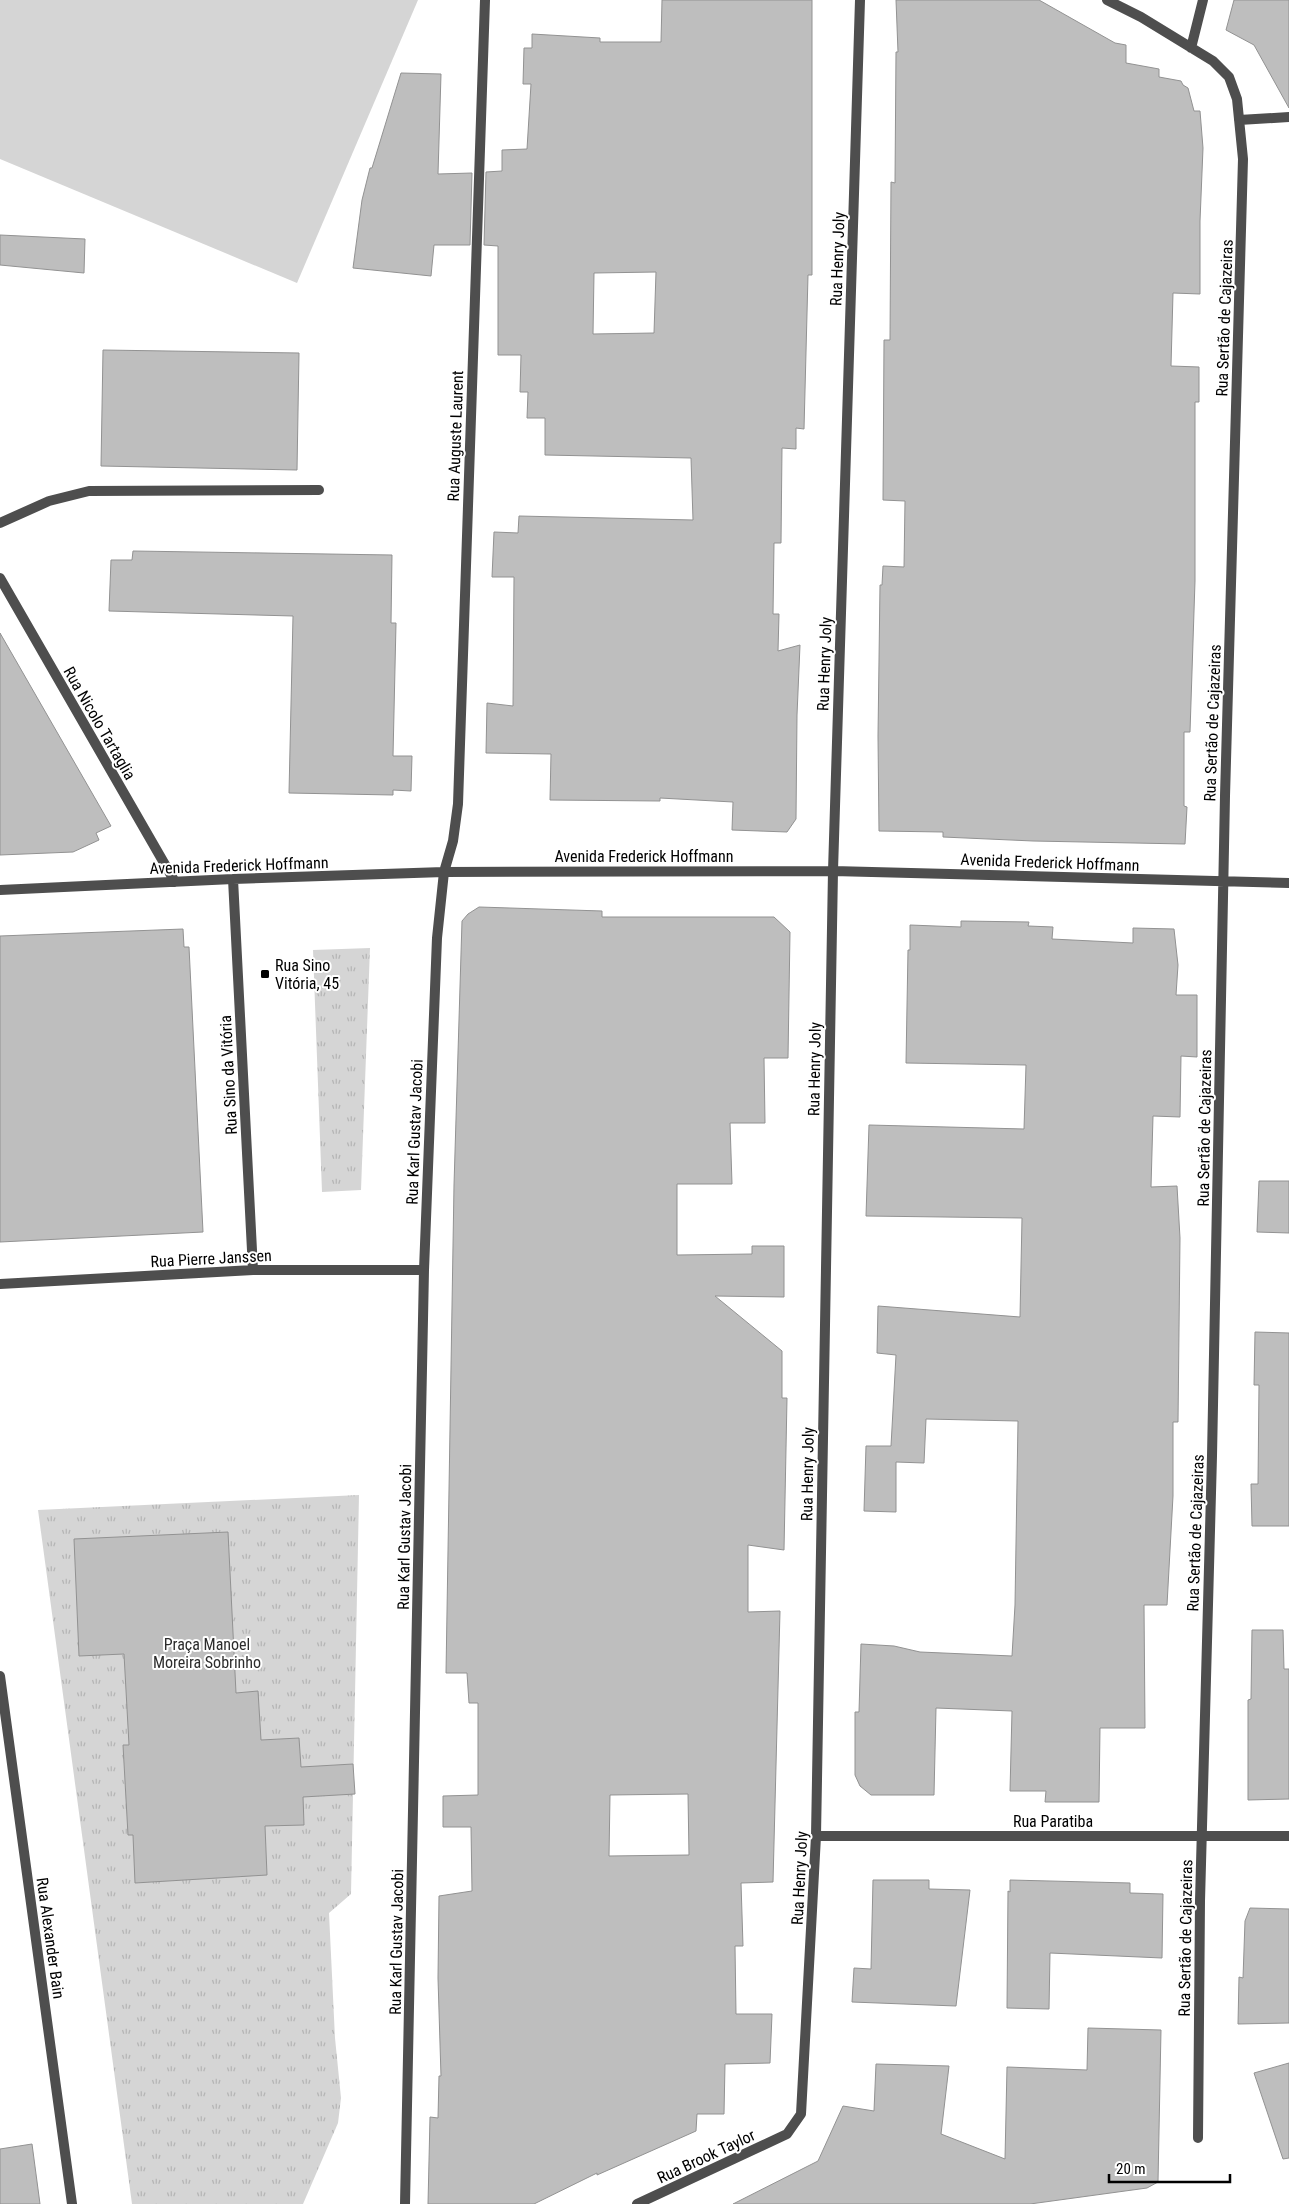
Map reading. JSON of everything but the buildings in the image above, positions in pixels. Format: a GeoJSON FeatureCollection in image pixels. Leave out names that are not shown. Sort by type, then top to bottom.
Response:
{"type":"FeatureCollection","features":[{"type":"Feature","properties":{"kind":"street","name":"Rua Auguste Laurent"},"geometry":{"type":"LineString","coordinates":[[444,872],[453,841],[458,804],[485,0]]}},
{"type":"Feature","properties":{"kind":"street","name":"Rua Henry Joly"},"geometry":{"type":"LineString","coordinates":[[787,2134],[801,2114],[816,1836],[833,870],[860,0]]}},
{"type":"Feature","properties":{"kind":"street","name":"Rua Sertão de Cajazeiras"},"geometry":{"type":"LineString","coordinates":[[1107,0],[1141,17],[1213,61],[1229,77],[1237,99],[1243,159],[1223,881],[1202,1836],[1198,2138]]}},
{"type":"Feature","properties":{"kind":"street"},"geometry":{"type":"LineString","coordinates":[[1191,48],[1203,0]]}},
{"type":"Feature","properties":{"kind":"street"},"geometry":{"type":"LineString","coordinates":[[1239,120],[1289,117]]}},
{"type":"Feature","properties":{"kind":"street"},"geometry":{"type":"LineString","coordinates":[[0,523],[49,501],[89,491],[319,490]]}},
{"type":"Feature","properties":{"kind":"street","name":"Rua Nicolo Tartaglia"},"geometry":{"type":"LineString","coordinates":[[0,578],[175,882]]}},
{"type":"Feature","properties":{"kind":"street","name":"Avenida Frederick Hoffmann"},"geometry":{"type":"LineString","coordinates":[[0,890],[233,879],[444,872],[833,870],[1289,882]]}},
{"type":"Feature","properties":{"kind":"street","name":"Rua Karl Gustav Jacobi"},"geometry":{"type":"LineString","coordinates":[[404,2204],[424,1270],[437,938],[444,872]]}},
{"type":"Feature","properties":{"kind":"street","name":"Rua Sino da Vitória"},"geometry":{"type":"LineString","coordinates":[[233,879],[253,1270]]}},
{"type":"Feature","properties":{"kind":"street","name":"Rua Pierre Janssen"},"geometry":{"type":"LineString","coordinates":[[0,1284],[253,1270],[424,1270]]}},
{"type":"Feature","properties":{"kind":"street","name":"Rua Alexander Bain"},"geometry":{"type":"LineString","coordinates":[[0,1676],[72,2204]]}},
{"type":"Feature","properties":{"kind":"street","name":"Rua Paratiba"},"geometry":{"type":"LineString","coordinates":[[816,1836],[1289,1836]]}},
{"type":"Feature","properties":{"kind":"street","name":"Rua Brook Taylor"},"geometry":{"type":"LineString","coordinates":[[637,2204],[787,2134]]}},
{"type":"Feature","properties":{"kind":"green space"},"geometry":{"type":"Polygon","coordinates":[[[0,0],[418,0],[297,283],[0,159],[0,0]]]}},
{"type":"Feature","properties":{"kind":"green space"},"geometry":{"type":"Polygon","coordinates":[[[370,948],[361,1190],[322,1192],[313,950],[370,948]]]}},
{"type":"Feature","properties":{"kind":"green space","name":"Praça Manoel Moreira Sobrinho"},"geometry":{"type":"Polygon","coordinates":[[[359,1495],[351,1894],[329,1913],[335,2038],[341,2098],[338,2123],[303,2204],[132,2204],[38,1510],[359,1495]]]}},
{"type":"Feature","properties":{"kind":"place","name":"Rua Sino Vitória, 45"},"geometry":{"type":"Point","coordinates":[265,974]}}]}
